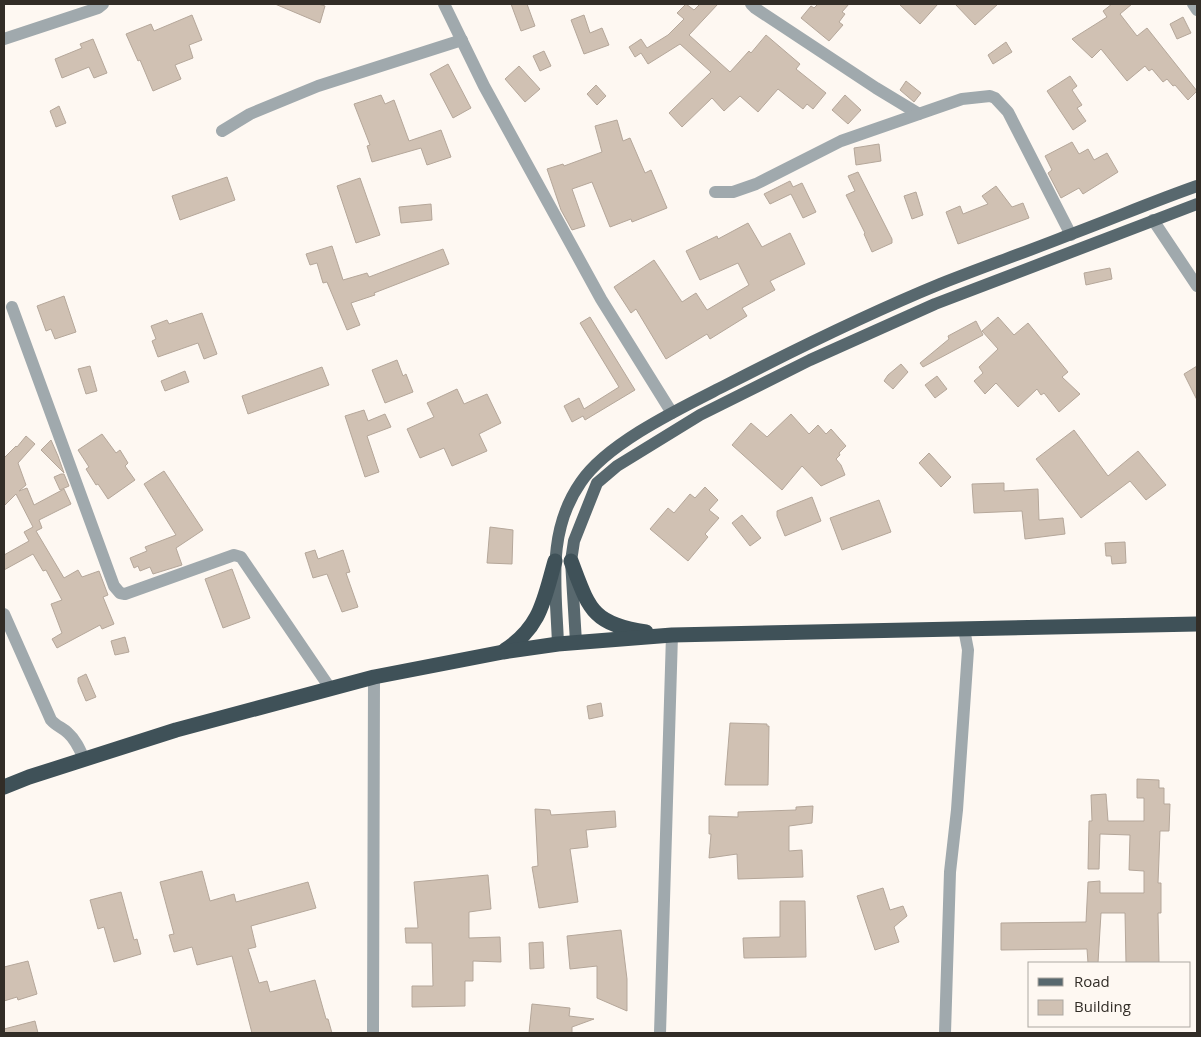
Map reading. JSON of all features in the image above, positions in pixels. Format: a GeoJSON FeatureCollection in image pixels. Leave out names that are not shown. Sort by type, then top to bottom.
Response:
{"type":"FeatureCollection","features":[{"type":"Feature","properties":{"kind":"highway"},"geometry":{"type":"LineString","coordinates":[[503,652],[513,646],[535,623],[543,605],[555,561]]}},
{"type":"Feature","properties":{"kind":"highway"},"geometry":{"type":"LineString","coordinates":[[570,561],[586,599],[594,612],[601,618],[627,629],[672,635]]}},
{"type":"Feature","properties":{"kind":"highway"},"geometry":{"type":"LineString","coordinates":[[4,787],[176,730],[330,688],[374,677],[503,652],[558,644],[672,635],[1197,624]]}},
{"type":"Feature","properties":{"kind":"main road"},"geometry":{"type":"LineString","coordinates":[[558,644],[555,561],[558,530],[567,506],[581,481],[597,463],[624,443],[672,412],[798,349],[940,284],[1197,186]]}},
{"type":"Feature","properties":{"kind":"main road"},"geometry":{"type":"LineString","coordinates":[[576,642],[570,561],[574,541],[597,483],[617,466],[700,415],[810,360],[934,304],[1197,204]]}},
{"type":"Feature","properties":{"kind":"street"},"geometry":{"type":"LineString","coordinates":[[4,39],[98,8],[103,4]]}},
{"type":"Feature","properties":{"kind":"street"},"geometry":{"type":"LineString","coordinates":[[444,4],[489,94],[601,300],[672,412]]}},
{"type":"Feature","properties":{"kind":"street"},"geometry":{"type":"LineString","coordinates":[[751,4],[876,88],[920,114]]}},
{"type":"Feature","properties":{"kind":"street"},"geometry":{"type":"LineString","coordinates":[[1194,4],[1197,10]]}},
{"type":"Feature","properties":{"kind":"street"},"geometry":{"type":"LineString","coordinates":[[222,131],[250,114],[318,86],[462,40]]}},
{"type":"Feature","properties":{"kind":"street"},"geometry":{"type":"LineString","coordinates":[[715,192],[733,192],[841,141],[962,99],[985,96],[995,98],[1008,112],[1071,234]]}},
{"type":"Feature","properties":{"kind":"street"},"geometry":{"type":"LineString","coordinates":[[1153,220],[1197,286]]}},
{"type":"Feature","properties":{"kind":"street"},"geometry":{"type":"LineString","coordinates":[[12,307],[114,586],[118,591],[125,594],[234,555],[241,557],[330,688]]}},
{"type":"Feature","properties":{"kind":"street"},"geometry":{"type":"LineString","coordinates":[[4,614],[51,720],[78,745],[84,759]]}},
{"type":"Feature","properties":{"kind":"street"},"geometry":{"type":"LineString","coordinates":[[945,1033],[950,872],[957,810],[968,650],[964,629]]}},
{"type":"Feature","properties":{"kind":"street"},"geometry":{"type":"LineString","coordinates":[[660,1033],[672,635]]}},
{"type":"Feature","properties":{"kind":"street"},"geometry":{"type":"LineString","coordinates":[[373,1033],[374,677]]}},
{"type":"Feature","properties":{"kind":"building"},"geometry":{"type":"Polygon","coordinates":[[[275,4],[318,4],[325,6],[320,23],[275,4]]]}},
{"type":"Feature","properties":{"kind":"building"},"geometry":{"type":"Polygon","coordinates":[[[511,4],[527,4],[535,26],[521,31],[511,4]]]}},
{"type":"Feature","properties":{"kind":"building"},"geometry":{"type":"Polygon","coordinates":[[[686,4],[694,10],[700,4],[718,4],[689,35],[730,72],[749,51],[751,53],[766,35],[800,64],[796,69],[826,93],[813,109],[807,104],[803,109],[778,89],[758,112],[740,96],[724,111],[712,98],[682,127],[669,113],[711,72],[680,44],[648,64],[641,53],[635,57],[629,47],[641,39],[647,48],[668,35],[684,19],[677,13],[686,4]]]}},
{"type":"Feature","properties":{"kind":"building"},"geometry":{"type":"Polygon","coordinates":[[[818,4],[849,4],[842,12],[845,14],[839,22],[843,25],[829,41],[801,18],[811,6],[814,8],[818,4]]]}},
{"type":"Feature","properties":{"kind":"building"},"geometry":{"type":"Polygon","coordinates":[[[899,4],[938,4],[920,24],[899,4]]]}},
{"type":"Feature","properties":{"kind":"building"},"geometry":{"type":"Polygon","coordinates":[[[955,4],[998,4],[975,25],[955,4]]]}},
{"type":"Feature","properties":{"kind":"building"},"geometry":{"type":"Polygon","coordinates":[[[1112,4],[1132,4],[1120,14],[1137,36],[1147,28],[1197,91],[1188,100],[1175,85],[1173,86],[1167,79],[1163,82],[1152,69],[1149,71],[1145,66],[1127,81],[1101,49],[1092,58],[1072,39],[1107,17],[1103,11],[1112,4]]]}},
{"type":"Feature","properties":{"kind":"building"},"geometry":{"type":"Polygon","coordinates":[[[192,15],[202,40],[189,45],[193,58],[175,65],[181,79],[153,91],[140,60],[138,61],[126,34],[151,24],[154,31],[192,15]]]}},
{"type":"Feature","properties":{"kind":"building"},"geometry":{"type":"Polygon","coordinates":[[[584,15],[590,33],[602,28],[609,45],[584,54],[571,20],[584,15]]]}},
{"type":"Feature","properties":{"kind":"building"},"geometry":{"type":"Polygon","coordinates":[[[1183,17],[1191,33],[1177,39],[1170,24],[1183,17]]]}},
{"type":"Feature","properties":{"kind":"building"},"geometry":{"type":"Polygon","coordinates":[[[93,39],[107,73],[94,78],[89,67],[62,78],[55,59],[82,48],[80,44],[93,39]]]}},
{"type":"Feature","properties":{"kind":"building"},"geometry":{"type":"Polygon","coordinates":[[[1006,42],[1012,52],[993,64],[988,55],[1006,42]]]}},
{"type":"Feature","properties":{"kind":"building"},"geometry":{"type":"Polygon","coordinates":[[[544,51],[551,66],[540,71],[533,56],[544,51]]]}},
{"type":"Feature","properties":{"kind":"building"},"geometry":{"type":"Polygon","coordinates":[[[448,64],[471,108],[453,118],[430,74],[448,64]]]}},
{"type":"Feature","properties":{"kind":"building"},"geometry":{"type":"Polygon","coordinates":[[[519,66],[540,89],[525,102],[505,79],[519,66]]]}},
{"type":"Feature","properties":{"kind":"building"},"geometry":{"type":"Polygon","coordinates":[[[1070,76],[1077,86],[1072,90],[1082,105],[1077,108],[1086,121],[1073,130],[1047,91],[1070,76]]]}},
{"type":"Feature","properties":{"kind":"building"},"geometry":{"type":"Polygon","coordinates":[[[906,81],[921,93],[914,102],[900,90],[906,81]]]}},
{"type":"Feature","properties":{"kind":"building"},"geometry":{"type":"Polygon","coordinates":[[[596,85],[606,96],[597,105],[587,94],[596,85]]]}},
{"type":"Feature","properties":{"kind":"building"},"geometry":{"type":"Polygon","coordinates":[[[381,95],[385,104],[394,100],[409,141],[441,130],[451,157],[427,165],[421,148],[372,162],[367,146],[370,145],[354,104],[381,95]]]}},
{"type":"Feature","properties":{"kind":"building"},"geometry":{"type":"Polygon","coordinates":[[[845,95],[861,110],[848,124],[832,110],[845,95]]]}},
{"type":"Feature","properties":{"kind":"building"},"geometry":{"type":"Polygon","coordinates":[[[59,106],[66,123],[56,127],[50,111],[59,106]]]}},
{"type":"Feature","properties":{"kind":"building"},"geometry":{"type":"Polygon","coordinates":[[[617,120],[623,141],[630,138],[645,173],[651,170],[667,208],[632,222],[631,219],[610,227],[592,182],[572,189],[585,226],[572,230],[561,210],[547,169],[563,164],[564,166],[602,152],[595,126],[617,120]]]}},
{"type":"Feature","properties":{"kind":"building"},"geometry":{"type":"Polygon","coordinates":[[[1072,142],[1079,154],[1088,149],[1094,160],[1107,153],[1118,172],[1083,194],[1079,188],[1061,198],[1048,173],[1052,170],[1045,156],[1072,142]]]}},
{"type":"Feature","properties":{"kind":"building"},"geometry":{"type":"Polygon","coordinates":[[[879,144],[881,161],[856,165],[854,148],[879,144]]]}},
{"type":"Feature","properties":{"kind":"building"},"geometry":{"type":"Polygon","coordinates":[[[858,172],[892,239],[892,243],[872,252],[865,233],[846,195],[855,191],[848,176],[858,172]]]}},
{"type":"Feature","properties":{"kind":"building"},"geometry":{"type":"Polygon","coordinates":[[[227,177],[235,200],[180,220],[172,196],[227,177]]]}},
{"type":"Feature","properties":{"kind":"building"},"geometry":{"type":"Polygon","coordinates":[[[360,178],[380,235],[356,243],[337,186],[360,178]]]}},
{"type":"Feature","properties":{"kind":"building"},"geometry":{"type":"Polygon","coordinates":[[[790,181],[793,187],[802,183],[816,212],[803,218],[791,194],[770,204],[764,194],[790,181]]]}},
{"type":"Feature","properties":{"kind":"building"},"geometry":{"type":"Polygon","coordinates":[[[996,186],[1012,207],[1023,203],[1029,218],[958,244],[946,212],[960,206],[963,214],[988,204],[982,196],[996,186]]]}},
{"type":"Feature","properties":{"kind":"building"},"geometry":{"type":"Polygon","coordinates":[[[916,192],[923,215],[912,219],[904,196],[916,192]]]}},
{"type":"Feature","properties":{"kind":"building"},"geometry":{"type":"Polygon","coordinates":[[[431,204],[432,220],[401,223],[399,207],[431,204]]]}},
{"type":"Feature","properties":{"kind":"building"},"geometry":{"type":"Polygon","coordinates":[[[748,223],[762,247],[790,233],[805,264],[770,281],[775,290],[742,308],[747,316],[710,339],[707,334],[666,359],[636,309],[631,313],[614,287],[654,260],[682,302],[696,293],[707,310],[749,285],[738,263],[700,280],[686,251],[717,236],[718,239],[748,223]]]}},
{"type":"Feature","properties":{"kind":"building"},"geometry":{"type":"Polygon","coordinates":[[[332,246],[343,280],[367,273],[369,277],[443,249],[449,264],[351,303],[360,325],[347,330],[327,282],[323,283],[317,263],[310,265],[306,254],[332,246]]]}},
{"type":"Feature","properties":{"kind":"building"},"geometry":{"type":"Polygon","coordinates":[[[1110,268],[1112,279],[1086,285],[1084,273],[1110,268]]]}},
{"type":"Feature","properties":{"kind":"building"},"geometry":{"type":"Polygon","coordinates":[[[64,296],[76,332],[55,339],[51,329],[46,331],[37,306],[64,296]]]}},
{"type":"Feature","properties":{"kind":"building"},"geometry":{"type":"Polygon","coordinates":[[[202,313],[217,354],[204,359],[198,343],[158,357],[152,341],[156,339],[151,326],[167,320],[169,324],[202,313]]]}},
{"type":"Feature","properties":{"kind":"building"},"geometry":{"type":"Polygon","coordinates":[[[590,317],[635,390],[585,420],[583,416],[572,422],[564,406],[579,398],[584,409],[619,387],[580,323],[590,317]]]}},
{"type":"Feature","properties":{"kind":"building"},"geometry":{"type":"Polygon","coordinates":[[[998,317],[1014,335],[1028,323],[1068,372],[1062,377],[1080,394],[1059,412],[1044,393],[1041,395],[1037,389],[1018,407],[996,383],[985,394],[974,381],[983,373],[979,367],[998,349],[982,331],[998,317]]]}},
{"type":"Feature","properties":{"kind":"building"},"geometry":{"type":"Polygon","coordinates":[[[976,321],[983,335],[923,367],[920,363],[949,339],[948,336],[976,321]]]}},
{"type":"Feature","properties":{"kind":"building"},"geometry":{"type":"Polygon","coordinates":[[[397,360],[403,376],[406,374],[413,392],[385,403],[372,370],[397,360]]]}},
{"type":"Feature","properties":{"kind":"building"},"geometry":{"type":"Polygon","coordinates":[[[901,364],[908,372],[893,389],[884,381],[901,364]]]}},
{"type":"Feature","properties":{"kind":"building"},"geometry":{"type":"Polygon","coordinates":[[[90,366],[97,391],[86,394],[78,369],[90,366]]]}},
{"type":"Feature","properties":{"kind":"building"},"geometry":{"type":"Polygon","coordinates":[[[1197,366],[1197,400],[1184,374],[1197,366]]]}},
{"type":"Feature","properties":{"kind":"building"},"geometry":{"type":"Polygon","coordinates":[[[322,367],[329,385],[248,414],[242,396],[322,367]]]}},
{"type":"Feature","properties":{"kind":"building"},"geometry":{"type":"Polygon","coordinates":[[[185,371],[189,382],[165,391],[161,381],[185,371]]]}},
{"type":"Feature","properties":{"kind":"building"},"geometry":{"type":"Polygon","coordinates":[[[937,376],[947,389],[935,398],[925,385],[937,376]]]}},
{"type":"Feature","properties":{"kind":"building"},"geometry":{"type":"Polygon","coordinates":[[[457,389],[464,404],[487,394],[501,423],[479,434],[487,451],[452,466],[444,448],[420,458],[407,429],[434,417],[427,403],[457,389]]]}},
{"type":"Feature","properties":{"kind":"building"},"geometry":{"type":"Polygon","coordinates":[[[364,410],[368,421],[385,414],[391,427],[367,436],[379,472],[365,477],[345,416],[364,410]]]}},
{"type":"Feature","properties":{"kind":"building"},"geometry":{"type":"Polygon","coordinates":[[[791,414],[809,434],[818,425],[826,434],[831,429],[846,446],[836,459],[845,475],[821,486],[802,466],[782,490],[732,445],[751,423],[767,437],[791,414]]]}},
{"type":"Feature","properties":{"kind":"building"},"geometry":{"type":"Polygon","coordinates":[[[1074,430],[1108,476],[1138,451],[1166,485],[1146,500],[1130,481],[1081,518],[1036,459],[1074,430]]]}},
{"type":"Feature","properties":{"kind":"building"},"geometry":{"type":"Polygon","coordinates":[[[102,434],[116,453],[120,450],[128,463],[125,466],[135,480],[108,499],[86,469],[89,467],[78,450],[102,434]]]}},
{"type":"Feature","properties":{"kind":"building"},"geometry":{"type":"Polygon","coordinates":[[[26,436],[35,444],[18,463],[26,485],[19,491],[27,488],[34,505],[64,489],[71,504],[39,520],[42,528],[36,531],[64,578],[78,570],[82,577],[99,571],[108,595],[103,597],[114,624],[102,629],[100,625],[57,648],[52,639],[62,633],[51,604],[62,600],[46,570],[43,571],[33,554],[4,570],[4,555],[29,541],[24,532],[33,527],[16,494],[4,506],[4,458],[26,436]]]}},
{"type":"Feature","properties":{"kind":"building"},"geometry":{"type":"Polygon","coordinates":[[[51,440],[58,456],[64,473],[41,450],[51,440]]]}},
{"type":"Feature","properties":{"kind":"building"},"geometry":{"type":"Polygon","coordinates":[[[929,453],[951,477],[941,487],[919,463],[929,453]]]}},
{"type":"Feature","properties":{"kind":"building"},"geometry":{"type":"Polygon","coordinates":[[[164,471],[203,530],[176,548],[182,565],[153,574],[150,567],[140,571],[138,566],[134,568],[130,558],[147,551],[145,547],[176,535],[144,484],[164,471]]]}},
{"type":"Feature","properties":{"kind":"building"},"geometry":{"type":"Polygon","coordinates":[[[64,474],[69,486],[60,490],[54,477],[64,474]]]}},
{"type":"Feature","properties":{"kind":"building"},"geometry":{"type":"Polygon","coordinates":[[[1004,483],[1004,491],[1038,489],[1039,520],[1063,518],[1065,534],[1025,539],[1022,511],[974,513],[972,484],[1004,483]]]}},
{"type":"Feature","properties":{"kind":"building"},"geometry":{"type":"Polygon","coordinates":[[[705,487],[718,500],[709,510],[719,518],[705,534],[708,537],[688,561],[650,529],[668,508],[674,513],[690,494],[695,498],[705,487]]]}},
{"type":"Feature","properties":{"kind":"building"},"geometry":{"type":"Polygon","coordinates":[[[812,497],[821,521],[785,536],[777,516],[777,511],[812,497]]]}},
{"type":"Feature","properties":{"kind":"building"},"geometry":{"type":"Polygon","coordinates":[[[879,500],[891,532],[842,550],[830,518],[879,500]]]}},
{"type":"Feature","properties":{"kind":"building"},"geometry":{"type":"Polygon","coordinates":[[[742,515],[761,538],[750,546],[732,523],[742,515]]]}},
{"type":"Feature","properties":{"kind":"building"},"geometry":{"type":"Polygon","coordinates":[[[490,527],[513,530],[512,564],[487,563],[490,527]]]}},
{"type":"Feature","properties":{"kind":"building"},"geometry":{"type":"Polygon","coordinates":[[[1125,542],[1126,563],[1112,564],[1111,556],[1106,556],[1105,543],[1125,542]]]}},
{"type":"Feature","properties":{"kind":"building"},"geometry":{"type":"Polygon","coordinates":[[[315,550],[318,559],[343,550],[350,572],[346,573],[358,607],[342,612],[327,574],[313,578],[305,553],[315,550]]]}},
{"type":"Feature","properties":{"kind":"building"},"geometry":{"type":"Polygon","coordinates":[[[232,569],[250,618],[223,628],[205,579],[232,569]]]}},
{"type":"Feature","properties":{"kind":"building"},"geometry":{"type":"Polygon","coordinates":[[[125,637],[129,652],[115,655],[111,641],[125,637]]]}},
{"type":"Feature","properties":{"kind":"building"},"geometry":{"type":"Polygon","coordinates":[[[86,674],[96,697],[86,701],[78,678],[86,674]]]}},
{"type":"Feature","properties":{"kind":"building"},"geometry":{"type":"Polygon","coordinates":[[[601,703],[603,716],[589,719],[587,706],[601,703]]]}},
{"type":"Feature","properties":{"kind":"building"},"geometry":{"type":"Polygon","coordinates":[[[730,723],[767,724],[769,726],[768,785],[725,785],[730,723]]]}},
{"type":"Feature","properties":{"kind":"building"},"geometry":{"type":"Polygon","coordinates":[[[1137,779],[1159,780],[1159,788],[1164,788],[1164,804],[1170,804],[1169,831],[1160,831],[1158,883],[1161,883],[1161,913],[1158,913],[1159,962],[1126,962],[1125,913],[1101,913],[1098,962],[1088,962],[1087,949],[1001,950],[1001,923],[1086,922],[1088,882],[1100,881],[1100,893],[1144,893],[1144,871],[1129,870],[1130,835],[1100,834],[1099,869],[1088,869],[1089,821],[1092,821],[1091,795],[1106,794],[1108,821],[1144,821],[1144,798],[1137,798],[1137,779]]]}},
{"type":"Feature","properties":{"kind":"building"},"geometry":{"type":"Polygon","coordinates":[[[813,806],[812,823],[789,826],[789,851],[802,850],[803,877],[738,879],[737,854],[709,858],[711,834],[709,834],[709,816],[738,817],[738,812],[796,810],[796,807],[813,806]]]}},
{"type":"Feature","properties":{"kind":"building"},"geometry":{"type":"Polygon","coordinates":[[[535,809],[550,810],[551,815],[615,811],[616,827],[586,830],[588,847],[570,849],[578,902],[539,908],[532,867],[538,866],[535,809]]]}},
{"type":"Feature","properties":{"kind":"building"},"geometry":{"type":"Polygon","coordinates":[[[202,871],[210,901],[234,894],[236,902],[308,882],[316,908],[251,926],[256,947],[248,949],[259,983],[267,981],[270,992],[315,980],[332,1033],[252,1033],[232,956],[197,965],[192,947],[174,952],[169,935],[174,934],[160,882],[202,871]]]}},
{"type":"Feature","properties":{"kind":"building"},"geometry":{"type":"Polygon","coordinates":[[[488,875],[491,909],[469,912],[469,938],[500,937],[501,962],[473,961],[473,981],[465,981],[465,1006],[412,1007],[412,986],[433,986],[432,943],[406,943],[405,928],[418,928],[414,882],[488,875]]]}},
{"type":"Feature","properties":{"kind":"building"},"geometry":{"type":"Polygon","coordinates":[[[883,888],[890,910],[903,906],[907,916],[894,927],[899,942],[875,950],[857,896],[883,888]]]}},
{"type":"Feature","properties":{"kind":"building"},"geometry":{"type":"Polygon","coordinates":[[[121,892],[134,940],[137,939],[141,954],[114,962],[104,927],[98,929],[90,900],[121,892]]]}},
{"type":"Feature","properties":{"kind":"building"},"geometry":{"type":"Polygon","coordinates":[[[780,901],[805,901],[806,957],[744,958],[743,938],[780,937],[780,901]]]}},
{"type":"Feature","properties":{"kind":"building"},"geometry":{"type":"Polygon","coordinates":[[[621,930],[627,979],[627,1011],[597,998],[597,966],[570,969],[567,936],[621,930]]]}},
{"type":"Feature","properties":{"kind":"building"},"geometry":{"type":"Polygon","coordinates":[[[543,942],[544,968],[530,969],[529,943],[543,942]]]}},
{"type":"Feature","properties":{"kind":"building"},"geometry":{"type":"Polygon","coordinates":[[[28,961],[37,994],[18,1000],[17,997],[4,1001],[4,967],[28,961]]]}},
{"type":"Feature","properties":{"kind":"building"},"geometry":{"type":"Polygon","coordinates":[[[532,1004],[570,1008],[569,1016],[594,1019],[572,1027],[572,1033],[529,1033],[532,1004]]]}},
{"type":"Feature","properties":{"kind":"building"},"geometry":{"type":"Polygon","coordinates":[[[35,1021],[38,1033],[4,1033],[4,1029],[35,1021]]]}}]}
